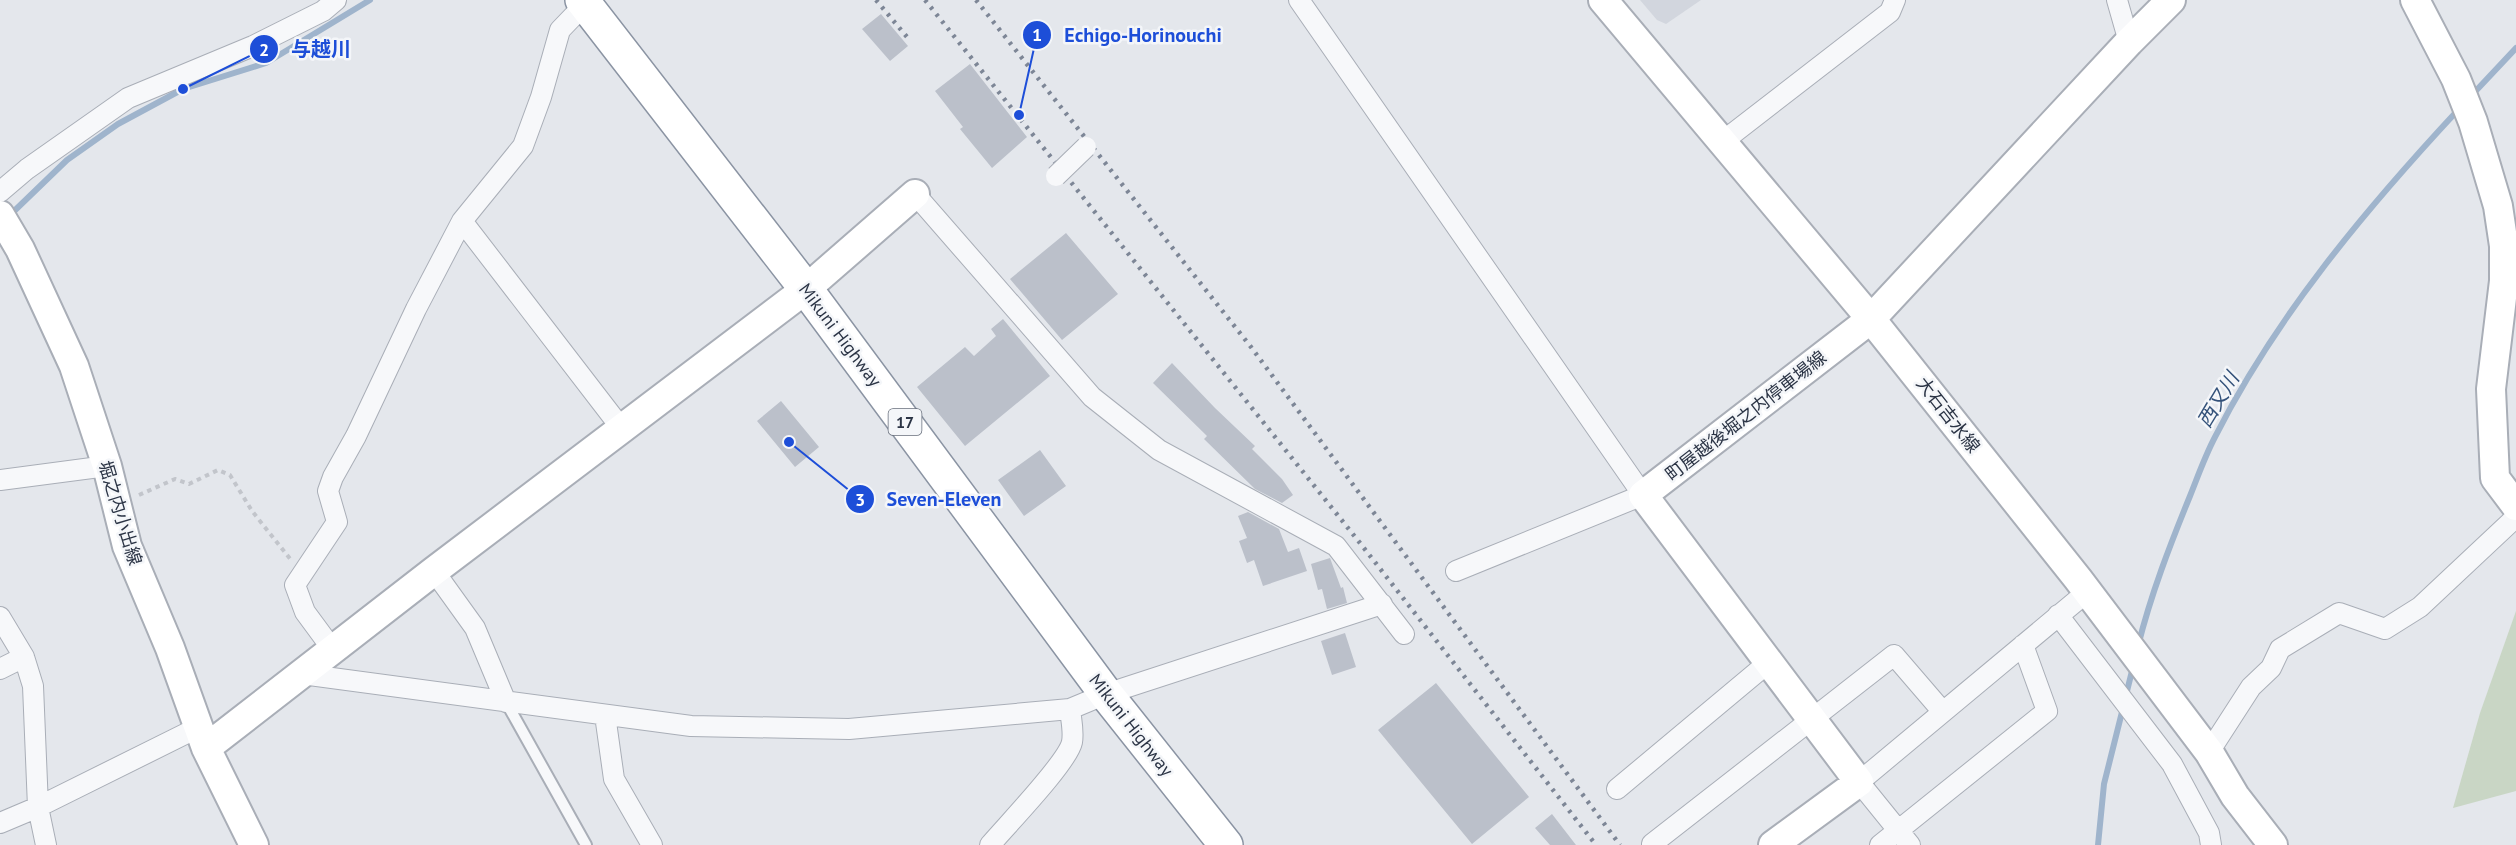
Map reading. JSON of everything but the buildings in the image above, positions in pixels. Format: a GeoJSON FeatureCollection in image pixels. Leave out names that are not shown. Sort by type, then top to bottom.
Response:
{"type":"FeatureCollection","features":[{"type":"Feature","properties":{"kind":"highway","name":"Mikuni Highway"},"geometry":{"type":"LineString","coordinates":[[584,2],[806,288],[1106,694],[1226,845]]}},
{"type":"Feature","properties":{"kind":"main road","name":"大石吉水線"},"geometry":{"type":"LineString","coordinates":[[1603,0],[1871,319],[2087,592],[2209,752],[2235,796],[2270,844]]}},
{"type":"Feature","properties":{"kind":"main road","name":"町屋越後堀之内停車場線"},"geometry":{"type":"LineString","coordinates":[[1643,495],[1871,319],[2129,42],[2171,0]]}},
{"type":"Feature","properties":{"kind":"main road"},"geometry":{"type":"LineString","coordinates":[[2415,0],[2456,79],[2473,122],[2498,206],[2504,246],[2504,281],[2491,389],[2495,478],[2516,506]]}},
{"type":"Feature","properties":{"kind":"main road"},"geometry":{"type":"LineString","coordinates":[[202,738],[302,674],[806,288],[915,194]]}},
{"type":"Feature","properties":{"kind":"main road","name":"堀之内小出線"},"geometry":{"type":"LineString","coordinates":[[6,234],[74,366],[107,466],[127,546],[170,648],[202,738],[254,845]]}},
{"type":"Feature","properties":{"kind":"main road"},"geometry":{"type":"LineString","coordinates":[[1643,495],[1859,782],[1773,845]]}},
{"type":"Feature","properties":{"kind":"street"},"geometry":{"type":"LineString","coordinates":[[0,192],[27,169],[128,98],[253,46],[323,11],[336,0]]}},
{"type":"Feature","properties":{"kind":"street"},"geometry":{"type":"LineString","coordinates":[[1299,0],[1643,495],[1456,571]]}},
{"type":"Feature","properties":{"kind":"street"},"geometry":{"type":"LineString","coordinates":[[1722,142],[1890,12],[1895,0]]}},
{"type":"Feature","properties":{"kind":"street"},"geometry":{"type":"LineString","coordinates":[[2117,0],[2129,42]]}},
{"type":"Feature","properties":{"kind":"street"},"geometry":{"type":"LineString","coordinates":[[333,650],[305,612],[295,585],[337,522],[328,491],[333,477],[356,436],[416,309],[462,221],[523,146],[541,97],[560,30],[584,2]]}},
{"type":"Feature","properties":{"kind":"street"},"geometry":{"type":"LineString","coordinates":[[1056,176],[1086,147]]}},
{"type":"Feature","properties":{"kind":"street"},"geometry":{"type":"LineString","coordinates":[[915,194],[1092,397],[1159,450],[1336,546],[1404,634]]}},
{"type":"Feature","properties":{"kind":"street"},"geometry":{"type":"LineString","coordinates":[[462,221],[622,429]]}},
{"type":"Feature","properties":{"kind":"street"},"geometry":{"type":"LineString","coordinates":[[0,480],[107,466]]}},
{"type":"Feature","properties":{"kind":"street"},"geometry":{"type":"LineString","coordinates":[[2209,752],[2251,687],[2271,668],[2280,649],[2338,613],[2385,629],[2420,607],[2516,517]]}},
{"type":"Feature","properties":{"kind":"street"},"geometry":{"type":"LineString","coordinates":[[434,571],[475,628],[506,702]]}},
{"type":"Feature","properties":{"kind":"street"},"geometry":{"type":"LineString","coordinates":[[1904,838],[1859,782],[2087,592]]}},
{"type":"Feature","properties":{"kind":"street"},"geometry":{"type":"LineString","coordinates":[[302,674],[691,726],[849,729],[1070,709],[1106,694],[1382,604]]}},
{"type":"Feature","properties":{"kind":"street"},"geometry":{"type":"LineString","coordinates":[[2058,615],[2172,764],[2210,833],[2211,845]]}},
{"type":"Feature","properties":{"kind":"street"},"geometry":{"type":"LineString","coordinates":[[0,617],[24,657],[33,686],[38,807],[46,845]]}},
{"type":"Feature","properties":{"kind":"street"},"geometry":{"type":"LineString","coordinates":[[1880,845],[1904,838],[2047,711],[2023,645]]}},
{"type":"Feature","properties":{"kind":"street"},"geometry":{"type":"LineString","coordinates":[[1652,844],[1894,656],[1943,712]]}},
{"type":"Feature","properties":{"kind":"street"},"geometry":{"type":"LineString","coordinates":[[0,669],[24,657]]}},
{"type":"Feature","properties":{"kind":"street"},"geometry":{"type":"LineString","coordinates":[[1617,789],[1769,662]]}},
{"type":"Feature","properties":{"kind":"street"},"geometry":{"type":"LineString","coordinates":[[990,845],[1057,767],[1072,744],[1070,709]]}},
{"type":"Feature","properties":{"kind":"street"},"geometry":{"type":"LineString","coordinates":[[605,715],[614,779],[652,845]]}},
{"type":"Feature","properties":{"kind":"street"},"geometry":{"type":"LineString","coordinates":[[0,824],[202,738]]}},
{"type":"Feature","properties":{"kind":"lane"},"geometry":{"type":"LineString","coordinates":[[506,702],[585,845]]}},
{"type":"Feature","properties":{"kind":"path"},"geometry":{"type":"LineString","coordinates":[[117,505],[176,479],[189,484],[218,470],[230,475],[252,511],[301,573]]}},
{"type":"Feature","properties":{"kind":"shaded area"},"geometry":{"type":"Polygon","coordinates":[[[1640,0],[1701,0],[1666,24],[1657,20],[1640,0]]]}},
{"type":"Feature","properties":{"kind":"green space"},"geometry":{"type":"Polygon","coordinates":[[[2516,611],[2516,791],[2453,808],[2480,713],[2516,611]]]}},
{"type":"Feature","properties":{"kind":"waterway"},"geometry":{"type":"LineString","coordinates":[[9,216],[67,160],[118,124],[183,89],[266,63],[370,0]]}},
{"type":"Feature","properties":{"kind":"waterway","name":"西又川"},"geometry":{"type":"LineString","coordinates":[[2471,96],[2516,48]]}},
{"type":"Feature","properties":{"kind":"waterway","name":"西又川"},"geometry":{"type":"LineString","coordinates":[[2138,646],[2175,533],[2215,437],[2239,392],[2294,306],[2325,265],[2390,186],[2458,110]]}},
{"type":"Feature","properties":{"kind":"waterway","name":"西又川"},"geometry":{"type":"LineString","coordinates":[[2126,695],[2133,667]]}},
{"type":"Feature","properties":{"kind":"waterway","name":"西又川"},"geometry":{"type":"LineString","coordinates":[[2098,845],[2104,784],[2123,708]]}},
{"type":"Feature","properties":{"kind":"railway"},"geometry":{"type":"LineString","coordinates":[[876,0],[907,37]]}},
{"type":"Feature","properties":{"kind":"railway"},"geometry":{"type":"LineString","coordinates":[[925,0],[1360,543],[1596,845]]}},
{"type":"Feature","properties":{"kind":"railway"},"geometry":{"type":"LineString","coordinates":[[976,0],[1251,347],[1620,845]]}},
{"type":"Feature","properties":{"kind":"place","name":"与越川"},"geometry":{"type":"Point","coordinates":[183,89]}},
{"type":"Feature","properties":{"kind":"place","name":"Echigo-Horinouchi"},"geometry":{"type":"Point","coordinates":[1019,115]}},
{"type":"Feature","properties":{"kind":"place","name":"Seven-Eleven"},"geometry":{"type":"Point","coordinates":[789,442]}}]}
